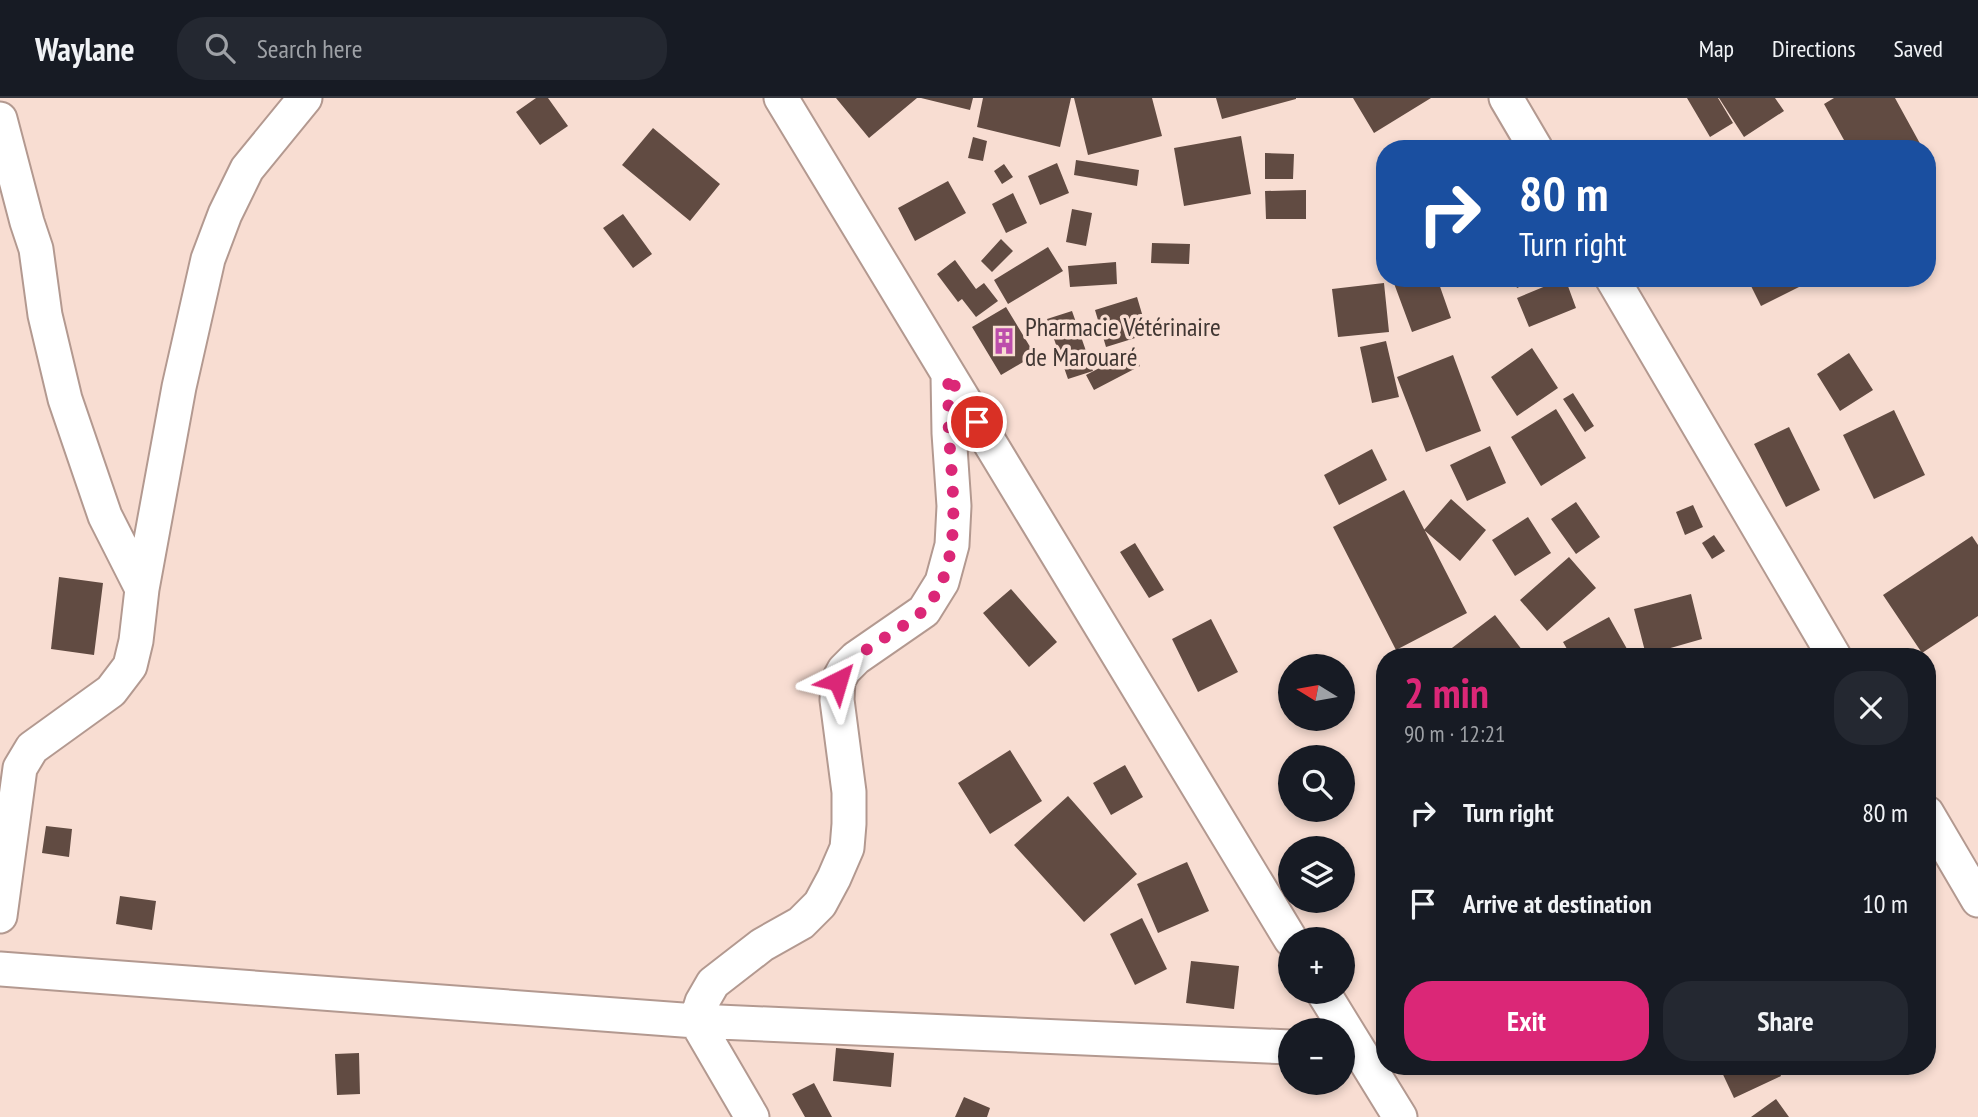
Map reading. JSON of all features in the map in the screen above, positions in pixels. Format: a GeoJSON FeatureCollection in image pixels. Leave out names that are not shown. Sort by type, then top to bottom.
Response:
{"type":"FeatureCollection","features":[{"type":"Feature","properties":{"kind":"street"},"geometry":{"type":"LineString","coordinates":[[0,916],[20,768],[32,748],[111,691],[130,666],[179,387],[208,259],[225,214],[247,169],[305,98]]}},
{"type":"Feature","properties":{"kind":"street"},"geometry":{"type":"LineString","coordinates":[[780,98],[1283,927]]}},
{"type":"Feature","properties":{"kind":"street"},"geometry":{"type":"LineString","coordinates":[[1506,98],[1531,140]]}},
{"type":"Feature","properties":{"kind":"street"},"geometry":{"type":"LineString","coordinates":[[0,119],[26,222],[36,249],[45,315],[65,399],[105,516],[142,589]]}},
{"type":"Feature","properties":{"kind":"street"},"geometry":{"type":"LineString","coordinates":[[1617,287],[1829,648]]}},
{"type":"Feature","properties":{"kind":"street"},"geometry":{"type":"LineString","coordinates":[[752,1117],[696,1021],[702,1002],[713,983],[762,945],[802,923],[820,904],[847,848],[849,792],[837,700],[838,681],[856,658],[924,611],[942,582],[952,545],[954,506],[948,375]]}},
{"type":"Feature","properties":{"kind":"street"},"geometry":{"type":"LineString","coordinates":[[1936,828],[1978,900]]}},
{"type":"Feature","properties":{"kind":"street"},"geometry":{"type":"LineString","coordinates":[[0,969],[696,1021],[1278,1047]]}},
{"type":"Feature","properties":{"kind":"street"},"geometry":{"type":"LineString","coordinates":[[1355,1057],[1400,1117]]}},
{"type":"Feature","properties":{"kind":"building"},"geometry":{"type":"Polygon","coordinates":[[[536,98],[548,98],[568,126],[540,145],[516,112],[536,98]]]}},
{"type":"Feature","properties":{"kind":"building"},"geometry":{"type":"Polygon","coordinates":[[[836,98],[917,98],[869,138],[836,98]]]}},
{"type":"Feature","properties":{"kind":"building"},"geometry":{"type":"Polygon","coordinates":[[[921,98],[973,98],[970,110],[921,98]]]}},
{"type":"Feature","properties":{"kind":"building"},"geometry":{"type":"Polygon","coordinates":[[[983,98],[1071,98],[1060,147],[977,127],[983,98]]]}},
{"type":"Feature","properties":{"kind":"building"},"geometry":{"type":"Polygon","coordinates":[[[1074,98],[1152,98],[1162,136],[1088,155],[1074,98]]]}},
{"type":"Feature","properties":{"kind":"building"},"geometry":{"type":"Polygon","coordinates":[[[1216,98],[1296,98],[1296,99],[1222,119],[1216,98]]]}},
{"type":"Feature","properties":{"kind":"building"},"geometry":{"type":"Polygon","coordinates":[[[1353,98],[1431,98],[1374,133],[1353,98]]]}},
{"type":"Feature","properties":{"kind":"building"},"geometry":{"type":"Polygon","coordinates":[[[1687,98],[1718,98],[1733,123],[1710,137],[1687,98]]]}},
{"type":"Feature","properties":{"kind":"building"},"geometry":{"type":"Polygon","coordinates":[[[1719,98],[1775,98],[1784,111],[1744,137],[1719,98]]]}},
{"type":"Feature","properties":{"kind":"building"},"geometry":{"type":"Polygon","coordinates":[[[1834,98],[1895,98],[1918,140],[1844,140],[1824,104],[1834,98]]]}},
{"type":"Feature","properties":{"kind":"building"},"geometry":{"type":"Polygon","coordinates":[[[653,128],[720,184],[690,221],[622,165],[653,128]]]}},
{"type":"Feature","properties":{"kind":"building"},"geometry":{"type":"Polygon","coordinates":[[[1241,136],[1251,194],[1184,206],[1174,148],[1241,136]]]}},
{"type":"Feature","properties":{"kind":"building"},"geometry":{"type":"Polygon","coordinates":[[[973,137],[987,141],[983,161],[968,158],[973,137]]]}},
{"type":"Feature","properties":{"kind":"building"},"geometry":{"type":"Polygon","coordinates":[[[1265,153],[1294,154],[1293,179],[1265,179],[1265,153]]]}},
{"type":"Feature","properties":{"kind":"building"},"geometry":{"type":"Polygon","coordinates":[[[1076,160],[1139,170],[1137,186],[1074,175],[1076,160]]]}},
{"type":"Feature","properties":{"kind":"building"},"geometry":{"type":"Polygon","coordinates":[[[1057,163],[1069,193],[1040,205],[1028,176],[1057,163]]]}},
{"type":"Feature","properties":{"kind":"building"},"geometry":{"type":"Polygon","coordinates":[[[1004,164],[1013,177],[1002,184],[994,171],[1004,164]]]}},
{"type":"Feature","properties":{"kind":"building"},"geometry":{"type":"Polygon","coordinates":[[[948,181],[966,213],[915,241],[898,208],[948,181]]]}},
{"type":"Feature","properties":{"kind":"building"},"geometry":{"type":"Polygon","coordinates":[[[1306,190],[1306,219],[1266,219],[1265,191],[1306,190]]]}},
{"type":"Feature","properties":{"kind":"building"},"geometry":{"type":"Polygon","coordinates":[[[1013,193],[1027,223],[1006,233],[992,204],[1013,193]]]}},
{"type":"Feature","properties":{"kind":"building"},"geometry":{"type":"Polygon","coordinates":[[[1072,209],[1092,213],[1086,246],[1066,242],[1072,209]]]}},
{"type":"Feature","properties":{"kind":"building"},"geometry":{"type":"Polygon","coordinates":[[[623,214],[652,254],[633,268],[603,228],[623,214]]]}},
{"type":"Feature","properties":{"kind":"building"},"geometry":{"type":"Polygon","coordinates":[[[1001,239],[1013,251],[992,272],[981,261],[1001,239]]]}},
{"type":"Feature","properties":{"kind":"building"},"geometry":{"type":"Polygon","coordinates":[[[1152,243],[1190,244],[1189,264],[1151,263],[1152,243]]]}},
{"type":"Feature","properties":{"kind":"building"},"geometry":{"type":"Polygon","coordinates":[[[1048,247],[1063,271],[1008,304],[994,280],[1048,247]]]}},
{"type":"Feature","properties":{"kind":"building"},"geometry":{"type":"Polygon","coordinates":[[[955,260],[976,289],[984,283],[998,301],[976,317],[962,299],[958,302],[937,274],[955,260]]]}},
{"type":"Feature","properties":{"kind":"building"},"geometry":{"type":"Polygon","coordinates":[[[1116,262],[1117,284],[1070,287],[1068,266],[1116,262]]]}},
{"type":"Feature","properties":{"kind":"building"},"geometry":{"type":"Polygon","coordinates":[[[1376,284],[1376,287],[1384,287],[1389,332],[1338,337],[1332,289],[1376,284]]]}},
{"type":"Feature","properties":{"kind":"building"},"geometry":{"type":"Polygon","coordinates":[[[1395,287],[1440,287],[1451,318],[1412,332],[1395,287]]]}},
{"type":"Feature","properties":{"kind":"building"},"geometry":{"type":"Polygon","coordinates":[[[1543,287],[1568,287],[1576,308],[1529,327],[1517,298],[1543,287]]]}},
{"type":"Feature","properties":{"kind":"building"},"geometry":{"type":"Polygon","coordinates":[[[1752,287],[1799,287],[1761,306],[1752,287]]]}},
{"type":"Feature","properties":{"kind":"building"},"geometry":{"type":"Polygon","coordinates":[[[1137,297],[1148,334],[1106,347],[1095,310],[1137,297]]]}},
{"type":"Feature","properties":{"kind":"building","name":"Pharmacie Vétérinaire de Marouaré"},"geometry":{"type":"Polygon","coordinates":[[[1006,307],[1035,355],[1001,375],[972,327],[1006,307]]]}},
{"type":"Feature","properties":{"kind":"building"},"geometry":{"type":"Polygon","coordinates":[[[1072,311],[1093,371],[1068,379],[1047,319],[1072,311]]]}},
{"type":"Feature","properties":{"kind":"building"},"geometry":{"type":"Polygon","coordinates":[[[1386,341],[1399,397],[1372,403],[1360,347],[1386,341]]]}},
{"type":"Feature","properties":{"kind":"building"},"geometry":{"type":"Polygon","coordinates":[[[1532,348],[1558,388],[1517,416],[1491,377],[1532,348]]]}},
{"type":"Feature","properties":{"kind":"building"},"geometry":{"type":"Polygon","coordinates":[[[1132,351],[1140,366],[1094,390],[1086,375],[1132,351]]]}},
{"type":"Feature","properties":{"kind":"building"},"geometry":{"type":"Polygon","coordinates":[[[1849,353],[1873,390],[1840,411],[1817,374],[1849,353]]]}},
{"type":"Feature","properties":{"kind":"building"},"geometry":{"type":"Polygon","coordinates":[[[1453,355],[1481,431],[1426,452],[1397,377],[1453,355]]]}},
{"type":"Feature","properties":{"kind":"building"},"geometry":{"type":"Polygon","coordinates":[[[1573,393],[1594,426],[1585,432],[1563,399],[1573,393]]]}},
{"type":"Feature","properties":{"kind":"building"},"geometry":{"type":"Polygon","coordinates":[[[1556,409],[1586,458],[1541,486],[1511,437],[1556,409]]]}},
{"type":"Feature","properties":{"kind":"building"},"geometry":{"type":"Polygon","coordinates":[[[1894,410],[1925,475],[1874,499],[1843,435],[1894,410]]]}},
{"type":"Feature","properties":{"kind":"building"},"geometry":{"type":"Polygon","coordinates":[[[1789,427],[1820,490],[1786,507],[1754,444],[1789,427]]]}},
{"type":"Feature","properties":{"kind":"building"},"geometry":{"type":"Polygon","coordinates":[[[1490,446],[1506,483],[1467,501],[1450,465],[1490,446]]]}},
{"type":"Feature","properties":{"kind":"building"},"geometry":{"type":"Polygon","coordinates":[[[1372,449],[1387,480],[1339,505],[1324,475],[1372,449]]]}},
{"type":"Feature","properties":{"kind":"building"},"geometry":{"type":"Polygon","coordinates":[[[1404,490],[1467,613],[1400,648],[1395,648],[1333,527],[1404,490]]]}},
{"type":"Feature","properties":{"kind":"building"},"geometry":{"type":"Polygon","coordinates":[[[1451,499],[1486,530],[1460,561],[1424,530],[1451,499]]]}},
{"type":"Feature","properties":{"kind":"building"},"geometry":{"type":"Polygon","coordinates":[[[1576,502],[1600,537],[1576,554],[1551,519],[1576,502]]]}},
{"type":"Feature","properties":{"kind":"building"},"geometry":{"type":"Polygon","coordinates":[[[1693,505],[1703,527],[1685,535],[1676,512],[1693,505]]]}},
{"type":"Feature","properties":{"kind":"building"},"geometry":{"type":"Polygon","coordinates":[[[1528,517],[1551,553],[1515,576],[1492,540],[1528,517]]]}},
{"type":"Feature","properties":{"kind":"building"},"geometry":{"type":"Polygon","coordinates":[[[1714,535],[1725,551],[1712,559],[1702,543],[1714,535]]]}},
{"type":"Feature","properties":{"kind":"building"},"geometry":{"type":"Polygon","coordinates":[[[1972,536],[1978,545],[1978,616],[1930,648],[1919,648],[1883,595],[1972,536]]]}},
{"type":"Feature","properties":{"kind":"building"},"geometry":{"type":"Polygon","coordinates":[[[1135,543],[1164,590],[1149,598],[1120,552],[1135,543]]]}},
{"type":"Feature","properties":{"kind":"building"},"geometry":{"type":"Polygon","coordinates":[[[1569,557],[1596,588],[1547,631],[1520,600],[1569,557]]]}},
{"type":"Feature","properties":{"kind":"building"},"geometry":{"type":"Polygon","coordinates":[[[59,577],[103,583],[94,655],[51,649],[59,577]]]}},
{"type":"Feature","properties":{"kind":"building"},"geometry":{"type":"Polygon","coordinates":[[[1011,589],[1057,642],[1029,667],[983,613],[1011,589]]]}},
{"type":"Feature","properties":{"kind":"building"},"geometry":{"type":"Polygon","coordinates":[[[1691,594],[1702,639],[1670,648],[1644,648],[1634,609],[1691,594]]]}},
{"type":"Feature","properties":{"kind":"building"},"geometry":{"type":"Polygon","coordinates":[[[1495,615],[1521,648],[1452,648],[1495,615]]]}},
{"type":"Feature","properties":{"kind":"building"},"geometry":{"type":"Polygon","coordinates":[[[1609,617],[1626,648],[1566,648],[1563,642],[1609,617]]]}},
{"type":"Feature","properties":{"kind":"building"},"geometry":{"type":"Polygon","coordinates":[[[1211,619],[1238,672],[1198,692],[1172,639],[1211,619]]]}},
{"type":"Feature","properties":{"kind":"building"},"geometry":{"type":"Polygon","coordinates":[[[1010,750],[1042,801],[990,834],[958,783],[1010,750]]]}},
{"type":"Feature","properties":{"kind":"building"},"geometry":{"type":"Polygon","coordinates":[[[1125,765],[1143,797],[1111,815],[1093,783],[1125,765]]]}},
{"type":"Feature","properties":{"kind":"building"},"geometry":{"type":"Polygon","coordinates":[[[1068,796],[1137,874],[1084,922],[1014,845],[1068,796]]]}},
{"type":"Feature","properties":{"kind":"building"},"geometry":{"type":"Polygon","coordinates":[[[46,826],[72,829],[69,857],[42,853],[46,826]]]}},
{"type":"Feature","properties":{"kind":"building"},"geometry":{"type":"Polygon","coordinates":[[[1187,862],[1209,911],[1158,933],[1137,884],[1187,862]]]}},
{"type":"Feature","properties":{"kind":"building"},"geometry":{"type":"Polygon","coordinates":[[[120,896],[156,901],[152,930],[116,924],[120,896]]]}},
{"type":"Feature","properties":{"kind":"building"},"geometry":{"type":"Polygon","coordinates":[[[1142,918],[1167,969],[1135,985],[1110,934],[1142,918]]]}},
{"type":"Feature","properties":{"kind":"building"},"geometry":{"type":"Polygon","coordinates":[[[1191,961],[1239,966],[1234,1009],[1186,1003],[1191,961]]]}},
{"type":"Feature","properties":{"kind":"building"},"geometry":{"type":"Polygon","coordinates":[[[836,1048],[894,1053],[891,1087],[833,1081],[836,1048]]]}},
{"type":"Feature","properties":{"kind":"building"},"geometry":{"type":"Polygon","coordinates":[[[359,1053],[360,1094],[337,1095],[335,1054],[359,1053]]]}},
{"type":"Feature","properties":{"kind":"building"},"geometry":{"type":"Polygon","coordinates":[[[1723,1075],[1781,1075],[1781,1076],[1734,1098],[1723,1075]]]}},
{"type":"Feature","properties":{"kind":"building"},"geometry":{"type":"Polygon","coordinates":[[[814,1083],[832,1117],[805,1117],[792,1094],[814,1083]]]}},
{"type":"Feature","properties":{"kind":"building"},"geometry":{"type":"Polygon","coordinates":[[[964,1097],[990,1108],[987,1117],[955,1117],[964,1097]]]}},
{"type":"Feature","properties":{"kind":"building"},"geometry":{"type":"Polygon","coordinates":[[[1776,1099],[1789,1117],[1751,1117],[1776,1099]]]}},
{"type":"Feature","properties":{"kind":"place","name":"Pharmacie Vétérinaire de Marouaré"},"geometry":{"type":"Point","coordinates":[1004,341]}},
{"type":"Feature","properties":{"kind":"route"},"geometry":{"type":"LineString","coordinates":[[838,681],[856,658],[924,611],[942,582],[952,545],[954,506],[948,375],[977,422]]}}]}
